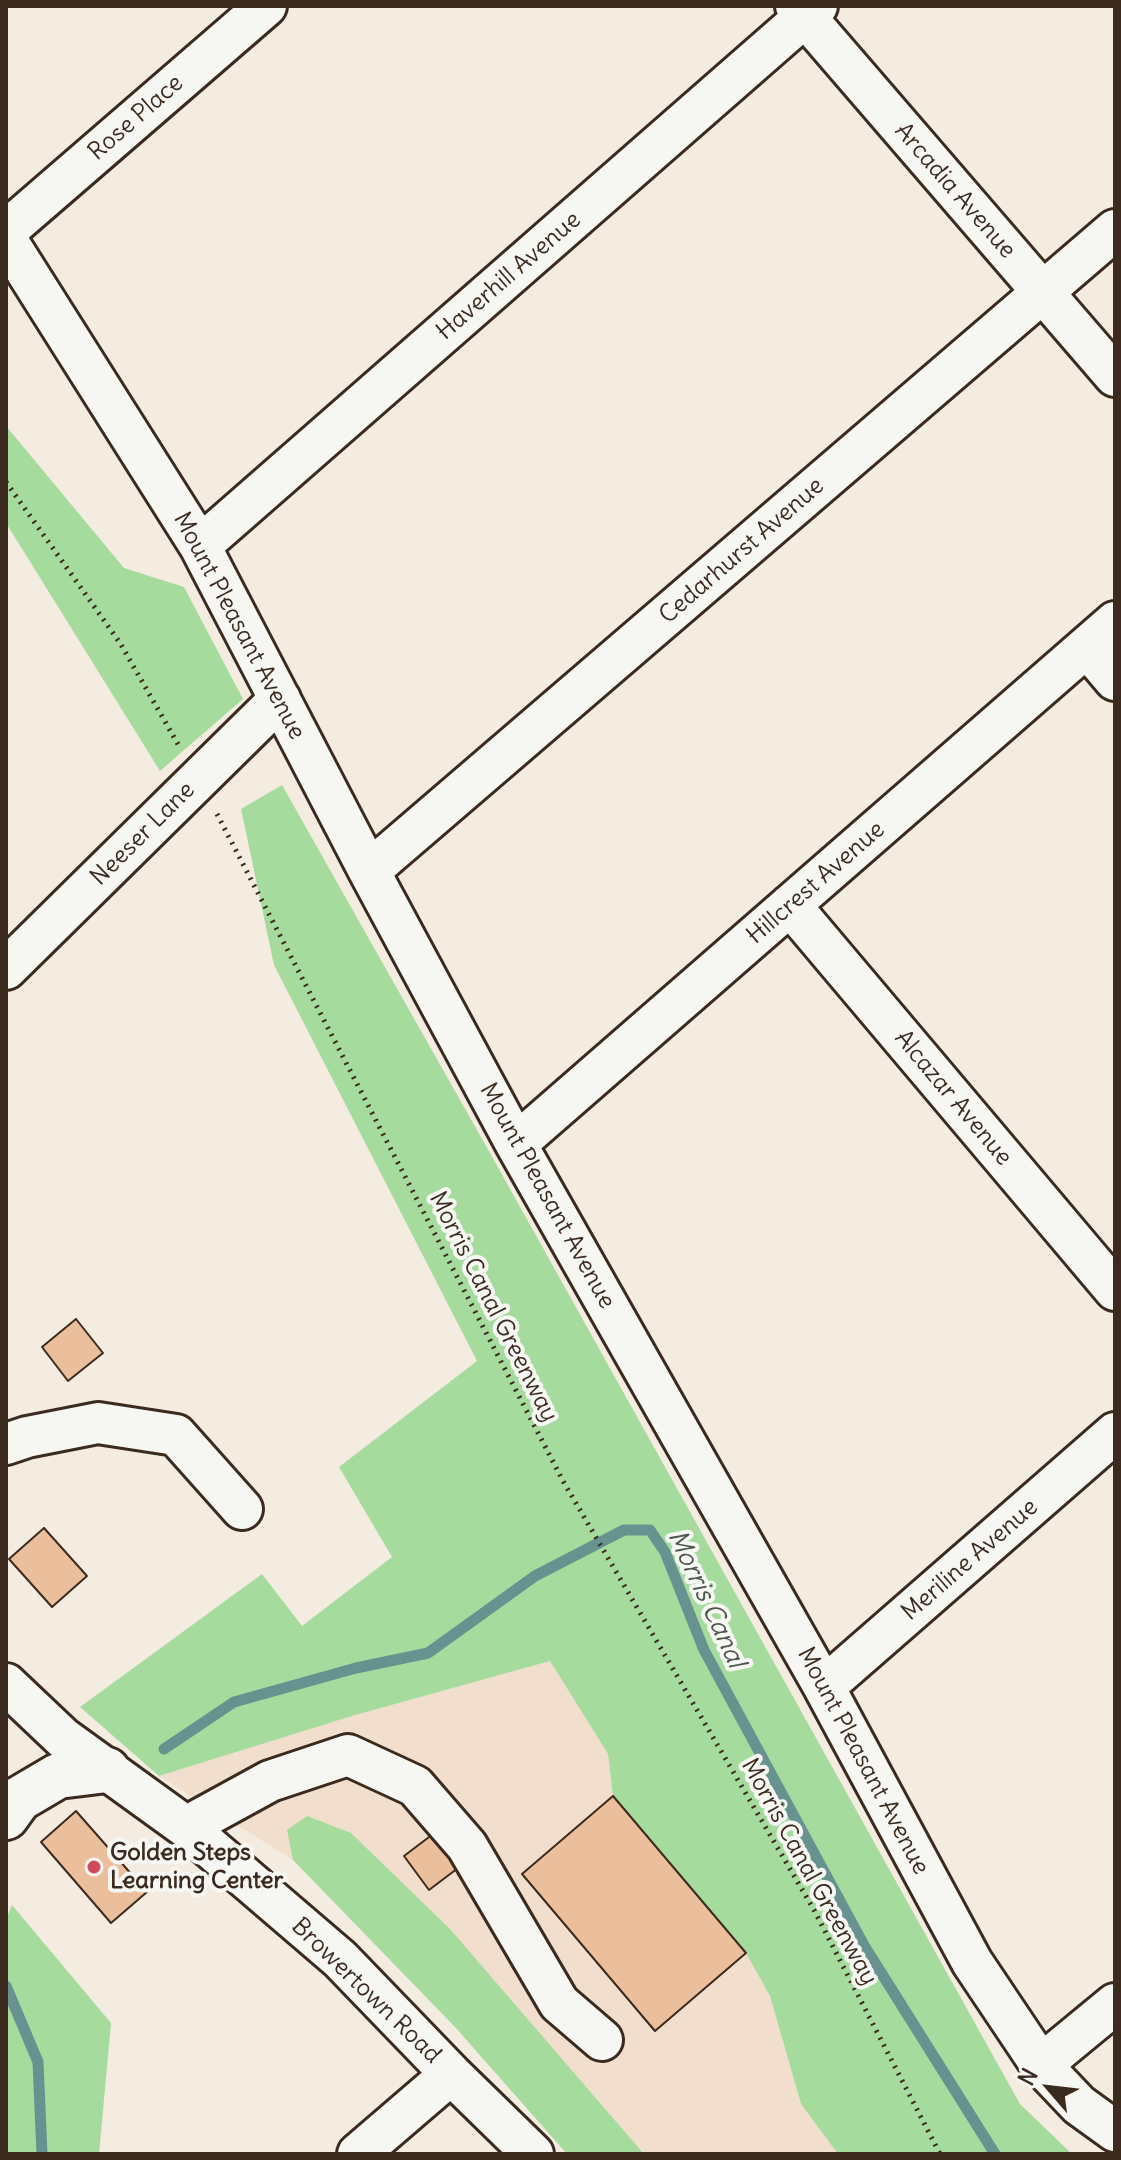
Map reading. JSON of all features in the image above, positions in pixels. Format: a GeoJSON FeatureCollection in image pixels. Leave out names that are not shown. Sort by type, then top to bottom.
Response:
{"type":"FeatureCollection","features":[{"type":"Feature","properties":{"kind":"main road"},"geometry":{"type":"LineString","coordinates":[[6,1817],[19,1799],[58,1776],[107,1770]]}},
{"type":"Feature","properties":{"kind":"street","name":"Rose Place"},"geometry":{"type":"LineString","coordinates":[[10,254],[266,6]]}},
{"type":"Feature","properties":{"kind":"street","name":"Arcadia Avenue"},"geometry":{"type":"LineString","coordinates":[[806,10],[1115,376]]}},
{"type":"Feature","properties":{"kind":"street","name":"Haverhill Avenue"},"geometry":{"type":"LineString","coordinates":[[200,546],[806,10]]}},
{"type":"Feature","properties":{"kind":"street","name":"Cedarhurst Avenue"},"geometry":{"type":"LineString","coordinates":[[369,871],[1115,230]]}},
{"type":"Feature","properties":{"kind":"street","name":"Mount Pleasant Avenue"},"geometry":{"type":"LineString","coordinates":[[10,254],[200,546],[369,871],[516,1144],[824,1687],[972,1962],[1041,2065],[1079,2105],[1115,2131]]}},
{"type":"Feature","properties":{"kind":"street"},"geometry":{"type":"LineString","coordinates":[[1101,635],[1115,680]]}},
{"type":"Feature","properties":{"kind":"street","name":"Hillcrest Avenue"},"geometry":{"type":"LineString","coordinates":[[516,1144],[1101,635]]}},
{"type":"Feature","properties":{"kind":"street","name":"Neeser Lane"},"geometry":{"type":"LineString","coordinates":[[12,949],[198,779],[280,699]]}},
{"type":"Feature","properties":{"kind":"street","name":"Alcazar Avenue"},"geometry":{"type":"LineString","coordinates":[[790,905],[1115,1290]]}},
{"type":"Feature","properties":{"kind":"street"},"geometry":{"type":"LineString","coordinates":[[6,1444],[98,1423],[176,1435],[242,1509]]}},
{"type":"Feature","properties":{"kind":"street","name":"Meriline Avenue"},"geometry":{"type":"LineString","coordinates":[[824,1687],[1115,1433]]}},
{"type":"Feature","properties":{"kind":"street","name":"Browertown Road"},"geometry":{"type":"LineString","coordinates":[[6,1684],[63,1738],[186,1827],[340,1959],[533,2154]]}},
{"type":"Feature","properties":{"kind":"street"},"geometry":{"type":"LineString","coordinates":[[186,1827],[270,1781],[348,1755],[415,1786],[467,1846],[559,2003],[602,2040]]}},
{"type":"Feature","properties":{"kind":"street"},"geometry":{"type":"LineString","coordinates":[[1041,2065],[1115,2004]]}},
{"type":"Feature","properties":{"kind":"street"},"geometry":{"type":"LineString","coordinates":[[358,2154],[451,2074]]}},
{"type":"Feature","properties":{"kind":"path","name":"Morris Canal Greenway"},"geometry":{"type":"LineString","coordinates":[[6,482],[120,643],[198,779],[563,1481],[814,1910],[940,2154]]}},
{"type":"Feature","properties":{"kind":"shaded area"},"geometry":{"type":"Polygon","coordinates":[[[550,1661],[608,1754],[613,1796],[746,1953],[770,1996],[801,2104],[838,2154],[644,2154],[450,1930],[288,1830],[293,1860],[159,1776],[352,1716],[550,1661]]]}},
{"type":"Feature","properties":{"kind":"green space"},"geometry":{"type":"Polygon","coordinates":[[[6,426],[124,568],[184,587],[243,699],[160,771],[6,523],[6,426]]]}},
{"type":"Feature","properties":{"kind":"green space"},"geometry":{"type":"Polygon","coordinates":[[[282,785],[1020,2104],[1072,2154],[838,2154],[801,2104],[770,1996],[746,1953],[613,1796],[608,1754],[550,1661],[352,1716],[159,1776],[80,1707],[262,1574],[302,1626],[392,1557],[339,1467],[477,1361],[274,965],[241,809],[282,785]]]}},
{"type":"Feature","properties":{"kind":"green space"},"geometry":{"type":"Polygon","coordinates":[[[307,1816],[351,1833],[450,1929],[644,2154],[567,2154],[455,2027],[293,1860],[287,1830],[307,1816]]]}},
{"type":"Feature","properties":{"kind":"green space"},"geometry":{"type":"Polygon","coordinates":[[[12,1905],[111,2023],[99,2154],[6,2154],[6,1920],[12,1905]]]}},
{"type":"Feature","properties":{"kind":"building"},"geometry":{"type":"Polygon","coordinates":[[[76,1319],[103,1353],[68,1381],[42,1347],[76,1319]]]}},
{"type":"Feature","properties":{"kind":"building"},"geometry":{"type":"Polygon","coordinates":[[[44,1528],[87,1576],[52,1607],[9,1559],[44,1528]]]}},
{"type":"Feature","properties":{"kind":"building"},"geometry":{"type":"Polygon","coordinates":[[[613,1796],[746,1953],[655,2031],[522,1874],[613,1796]]]}},
{"type":"Feature","properties":{"kind":"building","name":"Golden Steps Learning Center"},"geometry":{"type":"Polygon","coordinates":[[[76,1811],[147,1892],[111,1923],[41,1842],[76,1811]]]}},
{"type":"Feature","properties":{"kind":"building"},"geometry":{"type":"Polygon","coordinates":[[[437,1831],[462,1865],[429,1890],[404,1856],[437,1831]]]}},
{"type":"Feature","properties":{"kind":"waterway","name":"Morris Canal"},"geometry":{"type":"LineString","coordinates":[[164,1749],[234,1702],[356,1668],[428,1653],[535,1576],[624,1530],[650,1530],[665,1552],[704,1650],[865,1947],[995,2154]]}},
{"type":"Feature","properties":{"kind":"waterway"},"geometry":{"type":"LineString","coordinates":[[6,1986],[38,2062],[42,2154]]}},
{"type":"Feature","properties":{"kind":"place","name":"Golden Steps Learning Center"},"geometry":{"type":"Point","coordinates":[94,1867]}}]}
